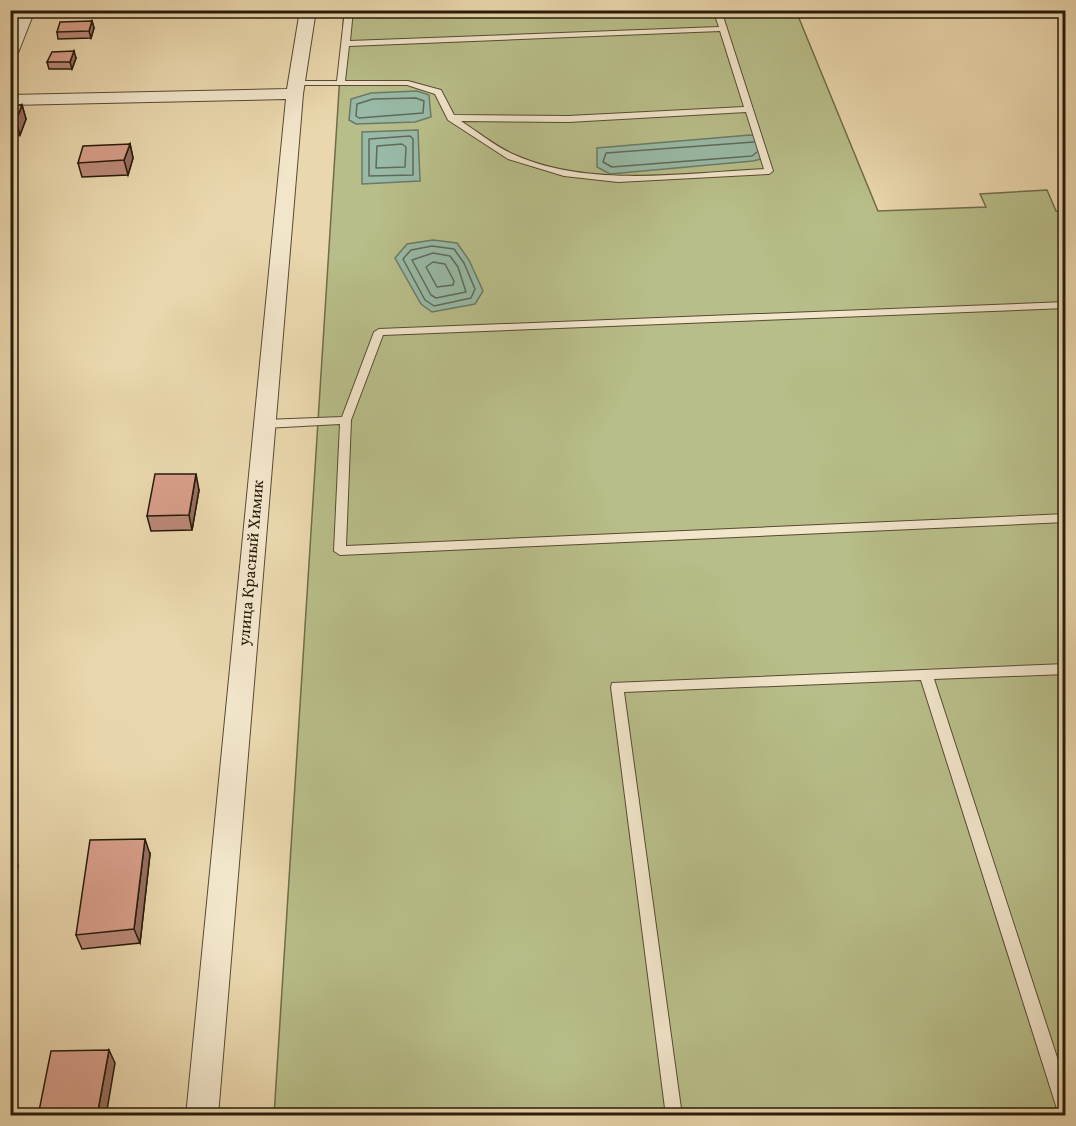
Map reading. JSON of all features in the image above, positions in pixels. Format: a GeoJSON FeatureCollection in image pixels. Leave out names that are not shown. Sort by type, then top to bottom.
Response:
{"type":"FeatureCollection","features":[{"type":"Feature","properties":{"kind":"street"},"geometry":{"type":"LineString","coordinates":[[10,53],[28,10]]}},
{"type":"Feature","properties":{"kind":"street","name":"улица Красный Химик"},"geometry":{"type":"LineString","coordinates":[[202,1116],[296,88],[308,10]]}},
{"type":"Feature","properties":{"kind":"street"},"geometry":{"type":"LineString","coordinates":[[10,100],[296,88]]}},
{"type":"Feature","properties":{"kind":"lane"},"geometry":{"type":"LineString","coordinates":[[341,83],[349,10]]}},
{"type":"Feature","properties":{"kind":"lane"},"geometry":{"type":"LineString","coordinates":[[296,88],[341,83],[408,83],[438,92],[451,118],[511,157],[564,173],[618,179],[769,171],[717,10]]}},
{"type":"Feature","properties":{"kind":"lane"},"geometry":{"type":"LineString","coordinates":[[345,44],[723,29]]}},
{"type":"Feature","properties":{"kind":"lane"},"geometry":{"type":"LineString","coordinates":[[451,118],[568,119],[749,109]]}},
{"type":"Feature","properties":{"kind":"lane"},"geometry":{"type":"LineString","coordinates":[[1065,305],[379,332],[346,420],[340,551],[1065,518]]}},
{"type":"Feature","properties":{"kind":"lane"},"geometry":{"type":"LineString","coordinates":[[265,424],[346,420]]}},
{"type":"Feature","properties":{"kind":"lane"},"geometry":{"type":"LineString","coordinates":[[674,1116],[617,687],[1065,669]]}},
{"type":"Feature","properties":{"kind":"lane"},"geometry":{"type":"LineString","coordinates":[[926,675],[1065,1112]]}},
{"type":"Feature","properties":{"kind":"green space"},"geometry":{"type":"Polygon","coordinates":[[[344,11],[796,11],[878,211],[986,207],[980,194],[1047,190],[1056,211],[1065,211],[1065,1115],[274,1116],[344,11]]]}},
{"type":"Feature","properties":{"kind":"water"},"geometry":{"type":"Polygon","coordinates":[[[417,91],[429,95],[431,117],[415,122],[356,124],[349,120],[351,99],[371,93],[417,91]]]}},
{"type":"Feature","properties":{"kind":"water"},"geometry":{"type":"Polygon","coordinates":[[[418,130],[420,181],[362,184],[362,132],[418,130]]]}},
{"type":"Feature","properties":{"kind":"water"},"geometry":{"type":"Polygon","coordinates":[[[759,136],[765,158],[610,174],[597,167],[597,148],[759,136]]]}},
{"type":"Feature","properties":{"kind":"water"},"geometry":{"type":"Polygon","coordinates":[[[433,240],[457,243],[469,260],[483,291],[475,304],[432,312],[421,304],[395,258],[407,244],[433,240]]]}},
{"type":"Feature","properties":{"kind":"building"},"geometry":{"type":"Polygon","coordinates":[[[92,21],[89,31],[57,32],[60,22],[92,21]]]}},
{"type":"Feature","properties":{"kind":"building"},"geometry":{"type":"Polygon","coordinates":[[[74,51],[70,62],[47,62],[52,52],[74,51]]]}},
{"type":"Feature","properties":{"kind":"building"},"geometry":{"type":"Polygon","coordinates":[[[22,105],[16,121],[10,121],[10,106],[22,105]]]}},
{"type":"Feature","properties":{"kind":"building"},"geometry":{"type":"Polygon","coordinates":[[[130,144],[124,160],[78,163],[83,146],[130,144]]]}},
{"type":"Feature","properties":{"kind":"building"},"geometry":{"type":"Polygon","coordinates":[[[155,474],[196,474],[189,515],[147,516],[155,474]]]}},
{"type":"Feature","properties":{"kind":"building"},"geometry":{"type":"Polygon","coordinates":[[[145,839],[134,929],[76,935],[90,840],[145,839]]]}},
{"type":"Feature","properties":{"kind":"building"},"geometry":{"type":"Polygon","coordinates":[[[109,1050],[97,1116],[38,1116],[51,1051],[109,1050]]]}}]}
